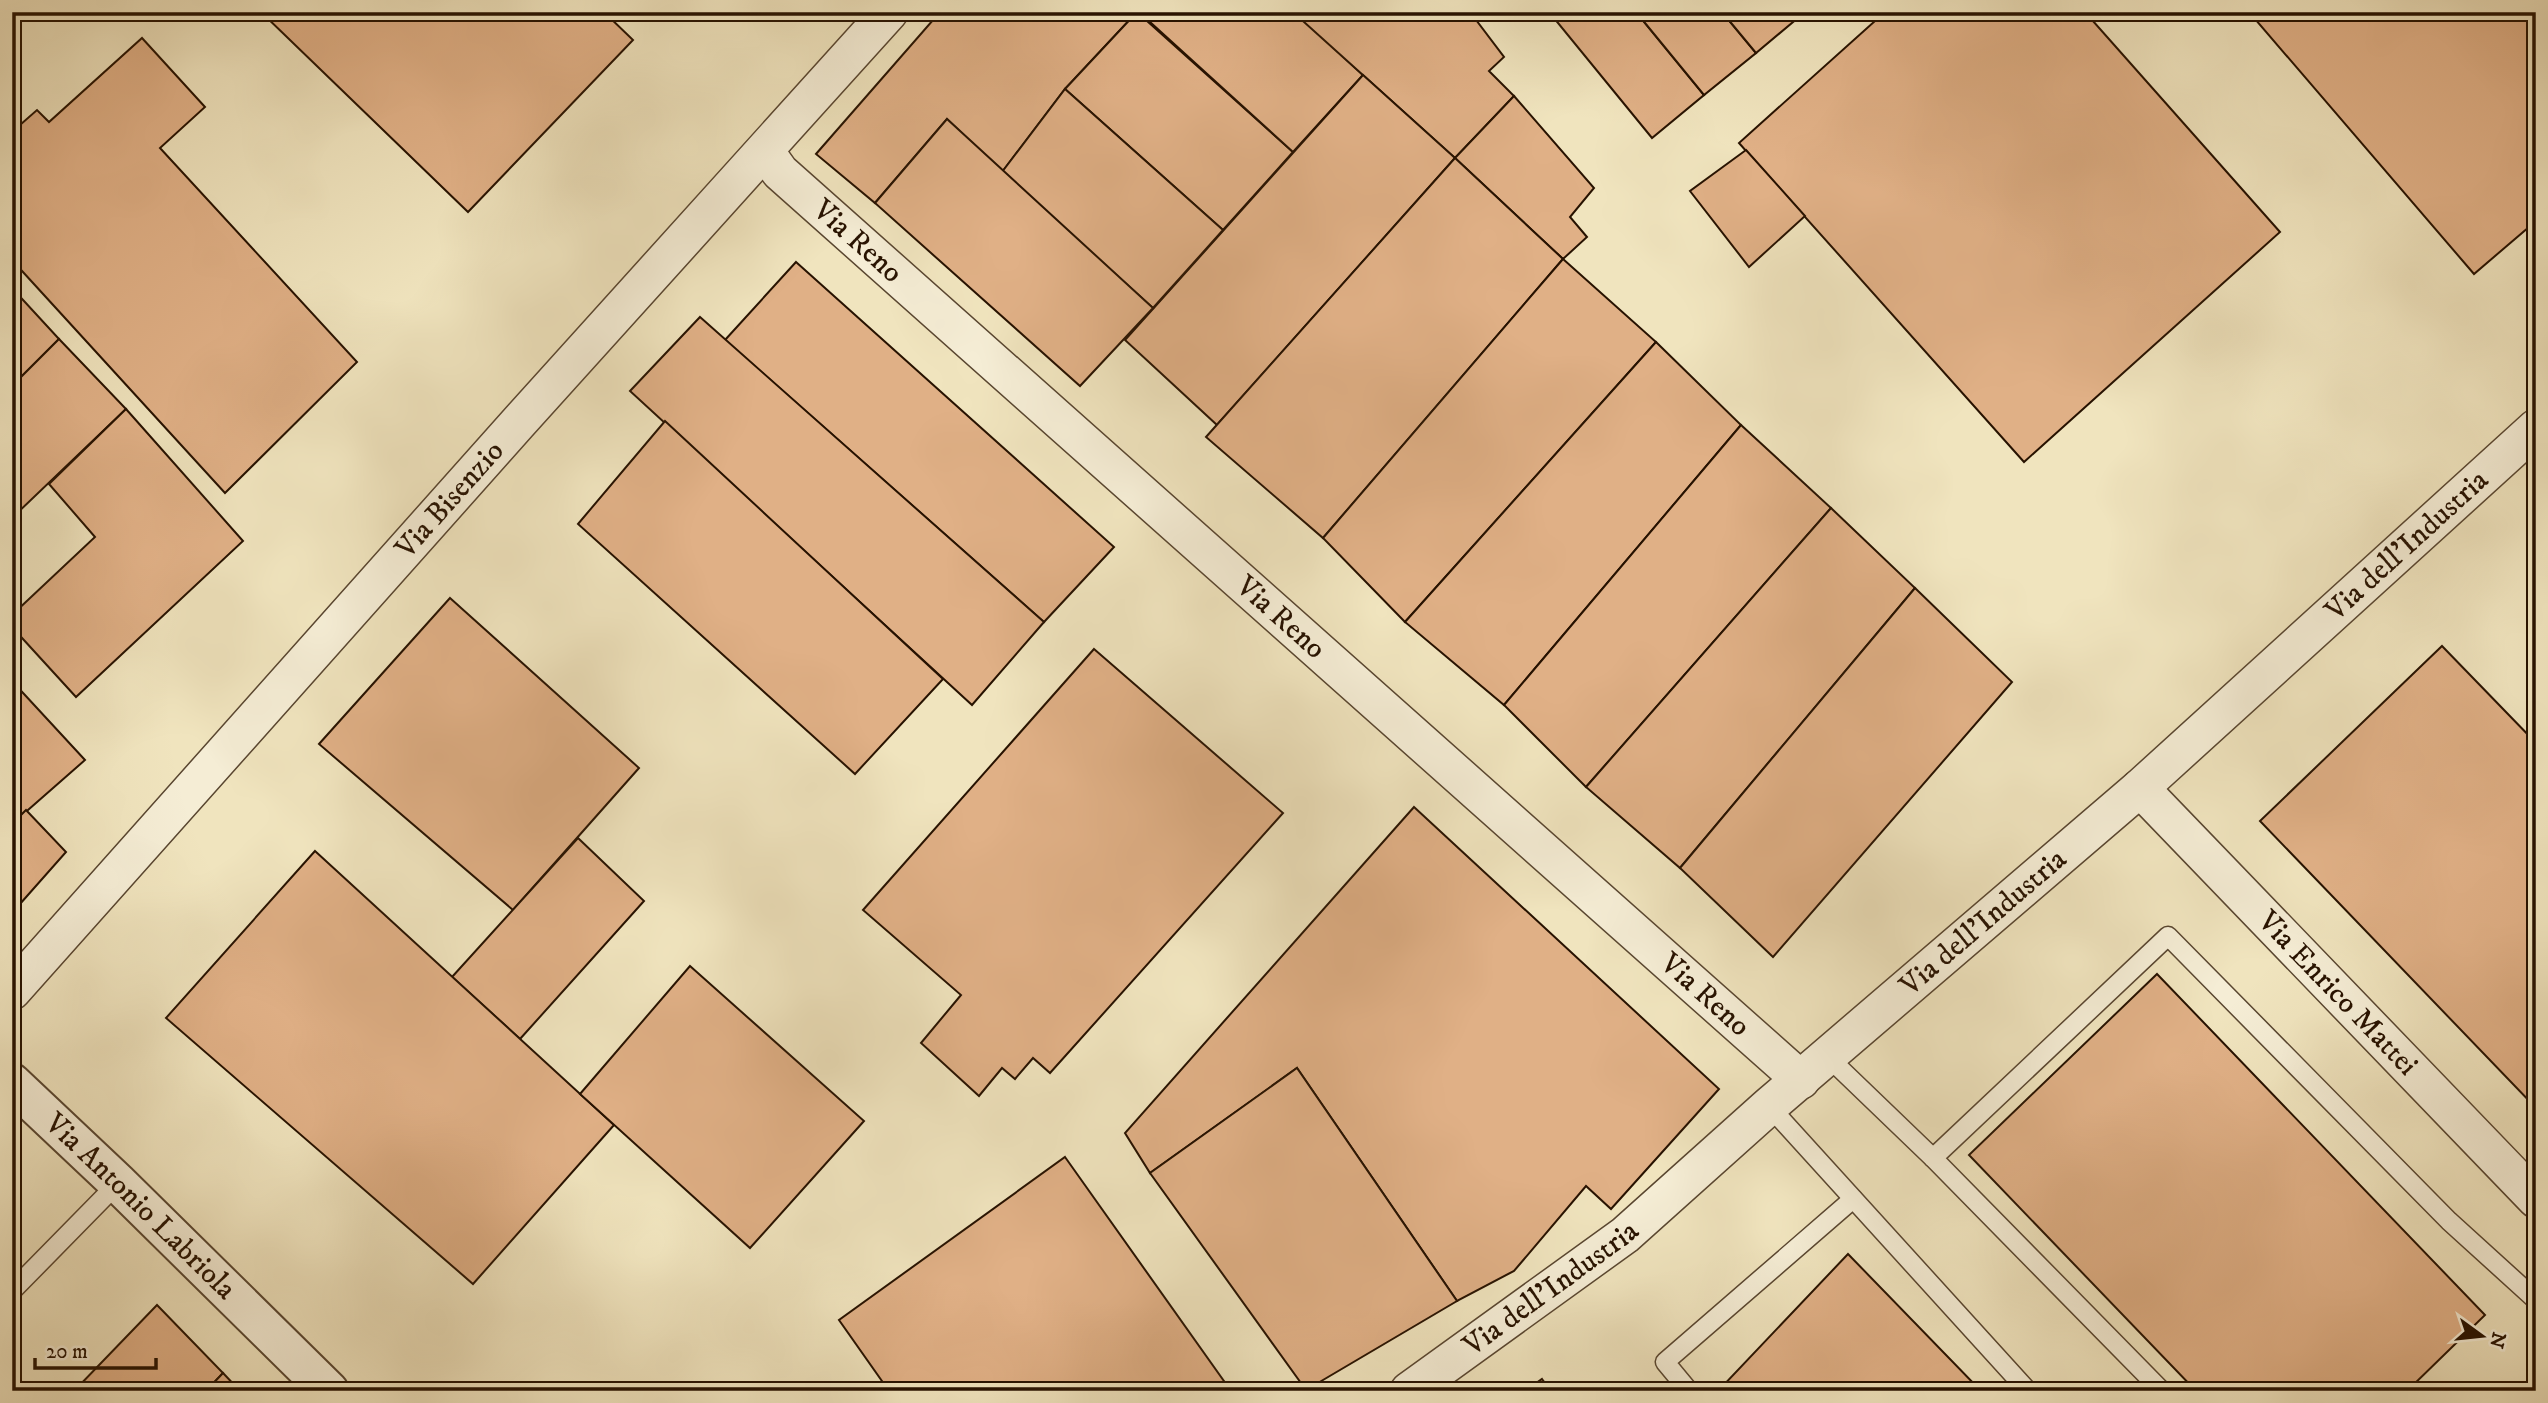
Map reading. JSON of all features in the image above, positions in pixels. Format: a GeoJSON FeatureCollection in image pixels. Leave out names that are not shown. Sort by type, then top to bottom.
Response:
{"type":"FeatureCollection","features":[{"type":"Feature","properties":{"kind":"street","name":"Via Bisenzio"},"geometry":{"type":"LineString","coordinates":[[12,991],[518,423],[889,12]]}},
{"type":"Feature","properties":{"kind":"street","name":"Via Reno"},"geometry":{"type":"LineString","coordinates":[[765,152],[780,172],[1815,1068]]}},
{"type":"Feature","properties":{"kind":"street","name":"Via dell'Industria"},"geometry":{"type":"LineString","coordinates":[[1409,1391],[1625,1235],[1769,1106],[2140,788],[2536,428]]}},
{"type":"Feature","properties":{"kind":"street","name":"Via Enrico Mattei"},"geometry":{"type":"LineString","coordinates":[[2140,788],[2536,1199]]}},
{"type":"Feature","properties":{"kind":"street","name":"Via Antonio Labriola"},"geometry":{"type":"LineString","coordinates":[[12,1083],[118,1183],[329,1391]]}},
{"type":"Feature","properties":{"kind":"lane"},"geometry":{"type":"LineString","coordinates":[[1933,1158],[2168,936],[2449,1221],[2536,1300]]}},
{"type":"Feature","properties":{"kind":"lane"},"geometry":{"type":"LineString","coordinates":[[1815,1068],[1933,1158],[2162,1391]]}},
{"type":"Feature","properties":{"kind":"lane"},"geometry":{"type":"LineString","coordinates":[[1769,1106],[2028,1391]]}},
{"type":"Feature","properties":{"kind":"lane"},"geometry":{"type":"LineString","coordinates":[[12,1291],[118,1183]]}},
{"type":"Feature","properties":{"kind":"lane"},"geometry":{"type":"LineString","coordinates":[[1689,1391],[1665,1362],[1853,1199]]}},
{"type":"Feature","properties":{"kind":"building"},"geometry":{"type":"Polygon","coordinates":[[[261,12],[604,12],[633,40],[468,212],[261,12]]]}},
{"type":"Feature","properties":{"kind":"building"},"geometry":{"type":"Polygon","coordinates":[[[940,12],[1137,12],[1065,89],[1002,172],[947,119],[875,203],[816,154],[940,12]]]}},
{"type":"Feature","properties":{"kind":"building"},"geometry":{"type":"Polygon","coordinates":[[[1137,12],[1293,152],[1223,230],[1065,89],[1137,12]]]}},
{"type":"Feature","properties":{"kind":"building"},"geometry":{"type":"Polygon","coordinates":[[[1139,12],[1295,12],[1363,75],[1293,152],[1139,12]]]}},
{"type":"Feature","properties":{"kind":"building"},"geometry":{"type":"Polygon","coordinates":[[[1314,12],[1470,12],[1504,57],[1489,71],[1514,96],[1455,158],[1304,22],[1314,12]]]}},
{"type":"Feature","properties":{"kind":"building"},"geometry":{"type":"Polygon","coordinates":[[[1549,12],[1636,12],[1704,95],[1652,138],[1549,12]]]}},
{"type":"Feature","properties":{"kind":"building"},"geometry":{"type":"Polygon","coordinates":[[[1636,12],[1722,12],[1756,53],[1704,95],[1636,12]]]}},
{"type":"Feature","properties":{"kind":"building"},"geometry":{"type":"Polygon","coordinates":[[[1722,12],[1805,12],[1756,53],[1722,12]]]}},
{"type":"Feature","properties":{"kind":"building"},"geometry":{"type":"Polygon","coordinates":[[[1885,12],[2085,12],[2280,232],[2024,462],[1739,143],[1885,12]]]}},
{"type":"Feature","properties":{"kind":"building"},"geometry":{"type":"Polygon","coordinates":[[[2249,12],[2536,12],[2536,221],[2474,274],[2249,12]]]}},
{"type":"Feature","properties":{"kind":"building"},"geometry":{"type":"Polygon","coordinates":[[[142,38],[205,107],[160,148],[357,362],[225,493],[12,260],[12,132],[37,110],[49,122],[142,38]]]}},
{"type":"Feature","properties":{"kind":"building"},"geometry":{"type":"Polygon","coordinates":[[[1363,75],[1455,158],[1217,425],[1125,340],[1363,75]]]}},
{"type":"Feature","properties":{"kind":"building"},"geometry":{"type":"Polygon","coordinates":[[[1065,89],[1223,230],[1153,308],[1002,172],[1065,89]]]}},
{"type":"Feature","properties":{"kind":"building"},"geometry":{"type":"Polygon","coordinates":[[[1514,96],[1594,188],[1570,217],[1587,237],[1563,259],[1455,158],[1514,96]]]}},
{"type":"Feature","properties":{"kind":"building"},"geometry":{"type":"Polygon","coordinates":[[[947,119],[1153,308],[1080,386],[875,203],[947,119]]]}},
{"type":"Feature","properties":{"kind":"building"},"geometry":{"type":"Polygon","coordinates":[[[1746,150],[1805,216],[1749,267],[1690,191],[1746,150]]]}},
{"type":"Feature","properties":{"kind":"building"},"geometry":{"type":"Polygon","coordinates":[[[1455,158],[1563,259],[1323,538],[1206,437],[1455,158]]]}},
{"type":"Feature","properties":{"kind":"building"},"geometry":{"type":"Polygon","coordinates":[[[1563,259],[1656,342],[1405,622],[1323,538],[1563,259]]]}},
{"type":"Feature","properties":{"kind":"building"},"geometry":{"type":"Polygon","coordinates":[[[796,262],[1114,547],[1044,622],[725,340],[796,262]]]}},
{"type":"Feature","properties":{"kind":"building"},"geometry":{"type":"Polygon","coordinates":[[[12,288],[59,339],[12,386],[12,288]]]}},
{"type":"Feature","properties":{"kind":"building"},"geometry":{"type":"Polygon","coordinates":[[[700,317],[1044,622],[972,705],[630,391],[700,317]]]}},
{"type":"Feature","properties":{"kind":"building"},"geometry":{"type":"Polygon","coordinates":[[[59,339],[126,409],[12,518],[12,386],[59,339]]]}},
{"type":"Feature","properties":{"kind":"building"},"geometry":{"type":"Polygon","coordinates":[[[1656,342],[1741,425],[1504,705],[1405,622],[1656,342]]]}},
{"type":"Feature","properties":{"kind":"building"},"geometry":{"type":"Polygon","coordinates":[[[126,409],[243,541],[76,697],[12,627],[12,615],[95,537],[49,484],[126,409]]]}},
{"type":"Feature","properties":{"kind":"building"},"geometry":{"type":"Polygon","coordinates":[[[665,421],[943,679],[855,774],[578,524],[665,421]]]}},
{"type":"Feature","properties":{"kind":"building"},"geometry":{"type":"Polygon","coordinates":[[[1741,425],[1831,508],[1586,787],[1504,705],[1741,425]]]}},
{"type":"Feature","properties":{"kind":"building"},"geometry":{"type":"Polygon","coordinates":[[[1831,508],[1915,588],[1680,868],[1586,787],[1831,508]]]}},
{"type":"Feature","properties":{"kind":"building"},"geometry":{"type":"Polygon","coordinates":[[[1915,588],[2012,682],[1773,957],[1680,868],[1915,588]]]}},
{"type":"Feature","properties":{"kind":"building"},"geometry":{"type":"Polygon","coordinates":[[[450,598],[639,768],[513,910],[319,744],[450,598]]]}},
{"type":"Feature","properties":{"kind":"building"},"geometry":{"type":"Polygon","coordinates":[[[2442,646],[2536,743],[2536,1108],[2260,821],[2442,646]]]}},
{"type":"Feature","properties":{"kind":"building"},"geometry":{"type":"Polygon","coordinates":[[[1094,649],[1283,813],[1050,1073],[1033,1058],[1015,1079],[1002,1068],[979,1096],[921,1043],[961,995],[863,910],[1094,649]]]}},
{"type":"Feature","properties":{"kind":"building"},"geometry":{"type":"Polygon","coordinates":[[[12,681],[85,760],[12,824],[12,681]]]}},
{"type":"Feature","properties":{"kind":"building"},"geometry":{"type":"Polygon","coordinates":[[[1414,807],[1719,1089],[1611,1209],[1586,1186],[1514,1271],[1457,1301],[1297,1068],[1150,1173],[1125,1133],[1414,807]]]}},
{"type":"Feature","properties":{"kind":"building"},"geometry":{"type":"Polygon","coordinates":[[[26,810],[66,852],[12,913],[12,824],[26,810]]]}},
{"type":"Feature","properties":{"kind":"building"},"geometry":{"type":"Polygon","coordinates":[[[578,838],[644,901],[520,1039],[452,977],[578,838]]]}},
{"type":"Feature","properties":{"kind":"building"},"geometry":{"type":"Polygon","coordinates":[[[315,851],[614,1125],[473,1284],[166,1018],[315,851]]]}},
{"type":"Feature","properties":{"kind":"building"},"geometry":{"type":"Polygon","coordinates":[[[690,966],[864,1121],[750,1248],[580,1094],[690,966]]]}},
{"type":"Feature","properties":{"kind":"building"},"geometry":{"type":"Polygon","coordinates":[[[2157,974],[2485,1315],[2407,1391],[2196,1391],[1969,1155],[2157,974]]]}},
{"type":"Feature","properties":{"kind":"building"},"geometry":{"type":"Polygon","coordinates":[[[1297,1068],[1457,1301],[1306,1390],[1150,1173],[1297,1068]]]}},
{"type":"Feature","properties":{"kind":"building"},"geometry":{"type":"Polygon","coordinates":[[[1065,1157],[1231,1391],[889,1391],[839,1320],[1065,1157]]]}},
{"type":"Feature","properties":{"kind":"building"},"geometry":{"type":"Polygon","coordinates":[[[1848,1254],[1981,1391],[1718,1391],[1848,1254]]]}},
{"type":"Feature","properties":{"kind":"building"},"geometry":{"type":"Polygon","coordinates":[[[157,1305],[223,1373],[206,1391],[74,1391],[157,1305]]]}},
{"type":"Feature","properties":{"kind":"building"},"geometry":{"type":"Polygon","coordinates":[[[223,1373],[240,1391],[206,1391],[223,1373]]]}},
{"type":"Feature","properties":{"kind":"building"},"geometry":{"type":"Polygon","coordinates":[[[1542,1379],[1551,1391],[1525,1391],[1542,1379]]]}}]}
